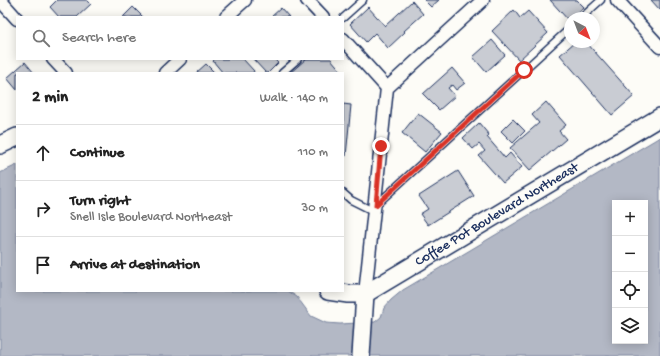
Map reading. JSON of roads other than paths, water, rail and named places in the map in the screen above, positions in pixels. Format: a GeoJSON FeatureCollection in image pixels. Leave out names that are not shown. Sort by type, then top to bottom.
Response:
{"type":"FeatureCollection","features":[{"type":"Feature","properties":{"kind":"street"},"geometry":{"type":"LineString","coordinates":[[227,16],[245,0]]}},
{"type":"Feature","properties":{"kind":"street"},"geometry":{"type":"LineString","coordinates":[[307,0],[322,16]]}},
{"type":"Feature","properties":{"kind":"street"},"geometry":{"type":"LineString","coordinates":[[360,356],[365,294],[387,88],[483,0]]}},
{"type":"Feature","properties":{"kind":"street"},"geometry":{"type":"LineString","coordinates":[[617,0],[660,47]]}},
{"type":"Feature","properties":{"kind":"street"},"geometry":{"type":"LineString","coordinates":[[3,3],[16,18]]}},
{"type":"Feature","properties":{"kind":"street"},"geometry":{"type":"LineString","coordinates":[[344,40],[387,88]]}},
{"type":"Feature","properties":{"kind":"street"},"geometry":{"type":"LineString","coordinates":[[54,60],[65,72]]}},
{"type":"Feature","properties":{"kind":"street"},"geometry":{"type":"LineString","coordinates":[[166,72],[179,60]]}},
{"type":"Feature","properties":{"kind":"street","name":"Coffee Pot Boulevard Northeast"},"geometry":{"type":"LineString","coordinates":[[365,294],[660,117]]}},
{"type":"Feature","properties":{"kind":"street"},"geometry":{"type":"LineString","coordinates":[[0,145],[16,137]]}},
{"type":"Feature","properties":{"kind":"street"},"geometry":{"type":"LineString","coordinates":[[335,292],[365,294]]}},
{"type":"Feature","properties":{"kind":"lane"},"geometry":{"type":"LineString","coordinates":[[344,17],[363,0]]}},
{"type":"Feature","properties":{"kind":"lane"},"geometry":{"type":"LineString","coordinates":[[588,12],[601,0]]}},
{"type":"Feature","properties":{"kind":"lane"},"geometry":{"type":"LineString","coordinates":[[344,194],[351,200],[375,209],[564,34]]}},
{"type":"Feature","properties":{"kind":"lane"},"geometry":{"type":"LineString","coordinates":[[283,72],[297,60]]}}]}
